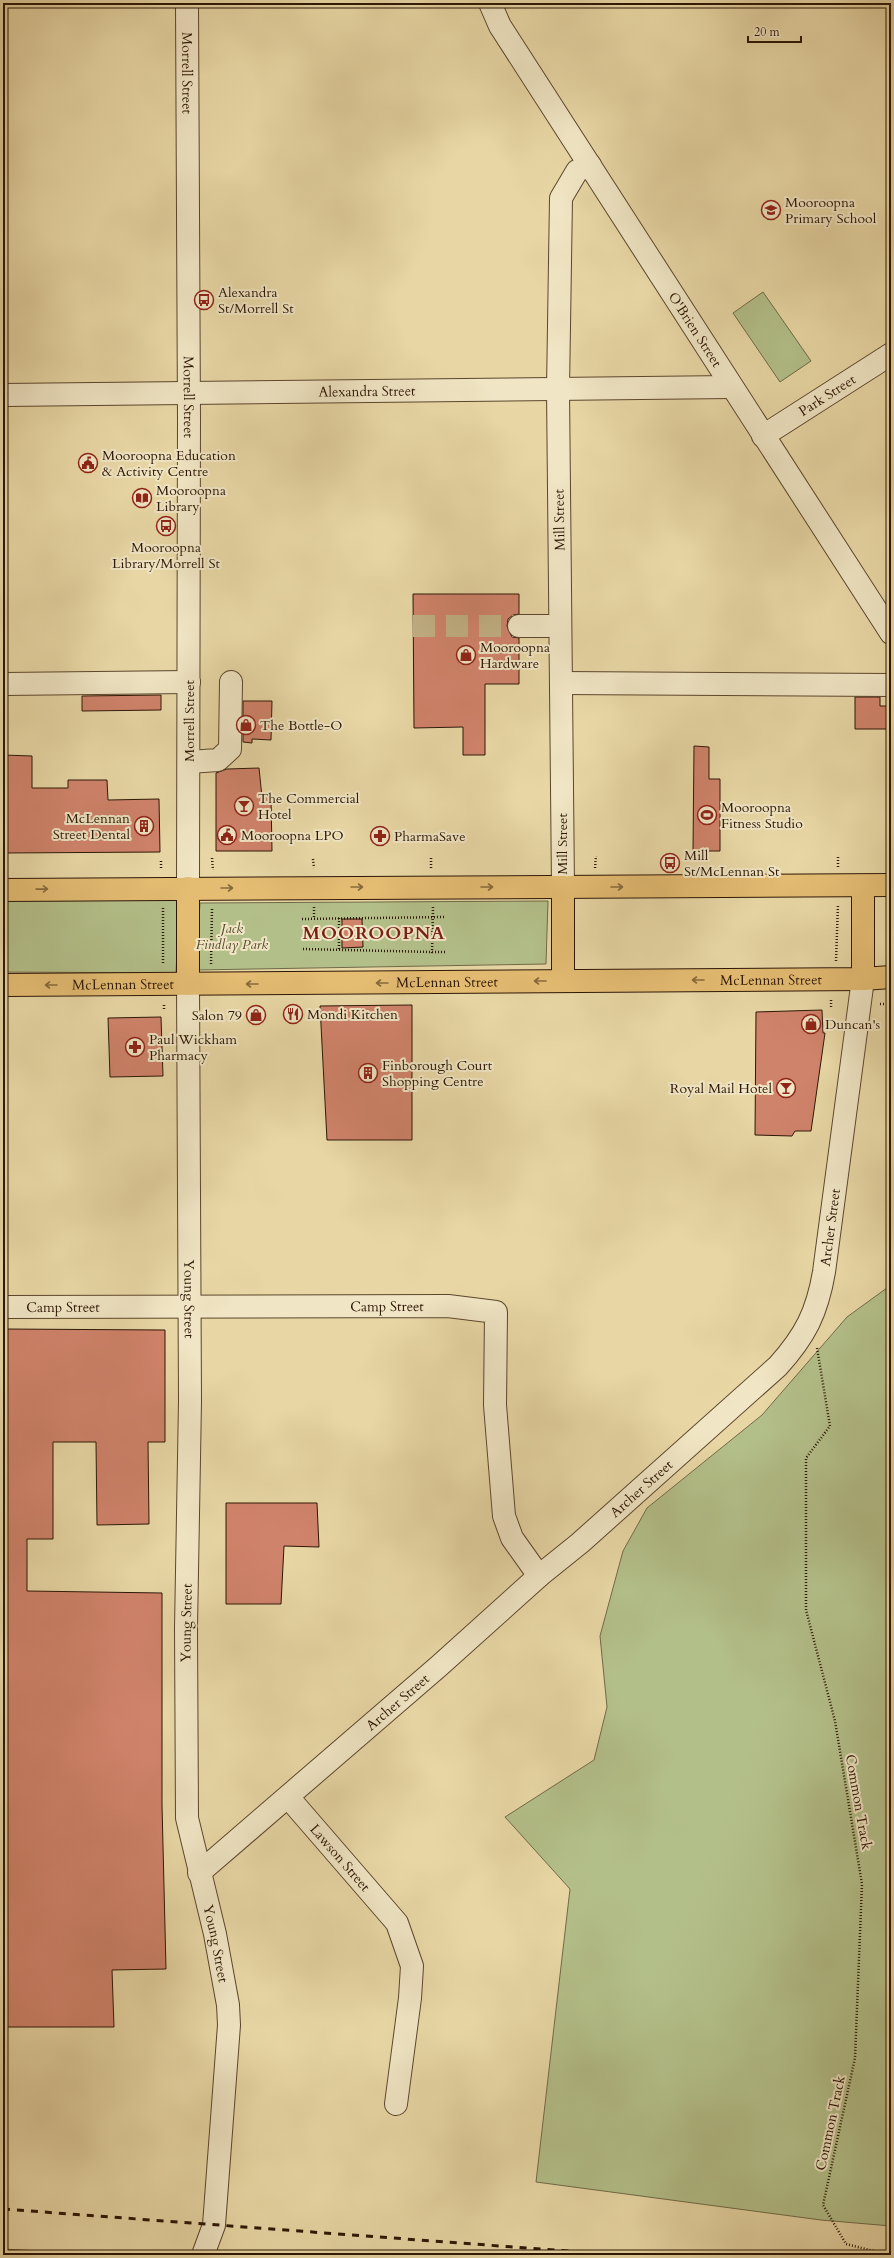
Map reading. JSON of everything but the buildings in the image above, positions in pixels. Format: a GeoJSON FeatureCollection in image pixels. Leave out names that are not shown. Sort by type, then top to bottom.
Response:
{"type":"FeatureCollection","features":[{"type":"Feature","properties":{"kind":"highway"},"geometry":{"type":"LineString","coordinates":[[3,890],[891,885]]}},
{"type":"Feature","properties":{"kind":"highway"},"geometry":{"type":"LineString","coordinates":[[863,886],[863,979]]}},
{"type":"Feature","properties":{"kind":"highway"},"geometry":{"type":"LineString","coordinates":[[563,887],[563,981]]}},
{"type":"Feature","properties":{"kind":"highway"},"geometry":{"type":"LineString","coordinates":[[188,888],[188,984]]}},
{"type":"Feature","properties":{"kind":"highway","name":"McLennan Street"},"geometry":{"type":"LineString","coordinates":[[3,985],[863,979],[891,977]]}},
{"type":"Feature","properties":{"kind":"street","name":"Morrell Street"},"geometry":{"type":"LineString","coordinates":[[187,3],[189,394],[188,888]]}},
{"type":"Feature","properties":{"kind":"street","name":"O'Brien Street"},"geometry":{"type":"LineString","coordinates":[[479,3],[500,26]]}},
{"type":"Feature","properties":{"kind":"street","name":"O'Brien Street"},"geometry":{"type":"LineString","coordinates":[[490,3],[500,26],[731,387],[891,633]]}},
{"type":"Feature","properties":{"kind":"street","name":"Mill Street"},"geometry":{"type":"LineString","coordinates":[[563,887],[558,390],[561,198],[577,171],[590,165]]}},
{"type":"Feature","properties":{"kind":"street","name":"Park Street"},"geometry":{"type":"LineString","coordinates":[[763,436],[891,354]]}},
{"type":"Feature","properties":{"kind":"street","name":"Alexandra Street"},"geometry":{"type":"LineString","coordinates":[[3,395],[731,387]]}},
{"type":"Feature","properties":{"kind":"street"},"geometry":{"type":"LineString","coordinates":[[519,626],[560,626]]}},
{"type":"Feature","properties":{"kind":"street"},"geometry":{"type":"LineString","coordinates":[[3,684],[188,682]]}},
{"type":"Feature","properties":{"kind":"street"},"geometry":{"type":"LineString","coordinates":[[189,762],[218,760],[230,749],[231,682]]}},
{"type":"Feature","properties":{"kind":"street"},"geometry":{"type":"LineString","coordinates":[[561,683],[891,685]]}},
{"type":"Feature","properties":{"kind":"street","name":"Archer Street"},"geometry":{"type":"LineString","coordinates":[[199,1873],[288,1797],[539,1576],[580,1543],[778,1366],[802,1337],[816,1307],[824,1272],[863,979]]}},
{"type":"Feature","properties":{"kind":"street","name":"Young Street"},"geometry":{"type":"LineString","coordinates":[[188,984],[188,1307],[190,1401],[185,1773],[188,1826],[215,1934],[228,2005],[229,2025],[214,2225],[203,2255]]}},
{"type":"Feature","properties":{"kind":"street","name":"Camp Street"},"geometry":{"type":"LineString","coordinates":[[3,1307],[448,1306],[482,1309],[496,1312],[495,1405],[504,1516],[512,1538],[539,1576]]}},
{"type":"Feature","properties":{"kind":"street","name":"Lawson Street"},"geometry":{"type":"LineString","coordinates":[[288,1797],[392,1917],[397,1924],[412,1966],[410,1998],[396,2104]]}},
{"type":"Feature","properties":{"kind":"path"},"geometry":{"type":"LineString","coordinates":[[831,1007],[838,932],[838,857]]}},
{"type":"Feature","properties":{"kind":"path"},"geometry":{"type":"LineString","coordinates":[[210,984],[213,888],[212,858]]}},
{"type":"Feature","properties":{"kind":"path"},"geometry":{"type":"LineString","coordinates":[[161,862],[164,1009]]}},
{"type":"Feature","properties":{"kind":"path"},"geometry":{"type":"LineString","coordinates":[[432,952],[433,917]]}},
{"type":"Feature","properties":{"kind":"path"},"geometry":{"type":"LineString","coordinates":[[302,919],[445,917]]}},
{"type":"Feature","properties":{"kind":"path"},"geometry":{"type":"LineString","coordinates":[[339,918],[339,950]]}},
{"type":"Feature","properties":{"kind":"path"},"geometry":{"type":"LineString","coordinates":[[303,949],[445,952]]}},
{"type":"Feature","properties":{"kind":"path","name":"Common Track"},"geometry":{"type":"LineString","coordinates":[[810,1322],[816,1339],[830,1426],[806,1458],[806,1610],[835,1721],[862,1884],[855,2058],[823,2205],[846,2244],[890,2255]]}},
{"type":"Feature","properties":{"kind":"green space"},"geometry":{"type":"Polygon","coordinates":[[[763,292],[811,361],[780,382],[733,313],[763,292]]]}},
{"type":"Feature","properties":{"kind":"green space","name":"Jack Findlay Park"},"geometry":{"type":"Polygon","coordinates":[[[179,900],[176,973],[3,972],[3,901],[179,900]]]}},
{"type":"Feature","properties":{"kind":"green space","name":"Jack Findlay Park"},"geometry":{"type":"Polygon","coordinates":[[[548,901],[546,964],[196,970],[200,903],[548,901]]]}},
{"type":"Feature","properties":{"kind":"green space"},"geometry":{"type":"Polygon","coordinates":[[[891,1285],[891,2226],[821,2220],[536,2182],[570,1889],[505,1817],[594,1760],[607,1707],[600,1636],[623,1551],[647,1508],[762,1415],[847,1317],[891,1285]]]}},
{"type":"Feature","properties":{"kind":"green space"},"geometry":{"type":"Polygon","coordinates":[[[3,2249],[113,2255],[3,2255],[3,2249]]]}},
{"type":"Feature","properties":{"kind":"tunnel"},"geometry":{"type":"LineString","coordinates":[[413,626],[519,626]]}},
{"type":"Feature","properties":{"kind":"railway"},"geometry":{"type":"LineString","coordinates":[[3,2209],[621,2255]]}},
{"type":"Feature","properties":{"kind":"place","name":"Mooroopna Primary School"},"geometry":{"type":"Point","coordinates":[771,210]}},
{"type":"Feature","properties":{"kind":"place","name":"Alexandra St/Morrell St"},"geometry":{"type":"Point","coordinates":[204,300]}},
{"type":"Feature","properties":{"kind":"place","name":"Mooroopna Education & Activity Centre"},"geometry":{"type":"Point","coordinates":[88,463]}},
{"type":"Feature","properties":{"kind":"place","name":"Mooroopna Library"},"geometry":{"type":"Point","coordinates":[142,498]}},
{"type":"Feature","properties":{"kind":"place","name":"Mooroopna Library/Morrell St"},"geometry":{"type":"Point","coordinates":[166,526]}},
{"type":"Feature","properties":{"kind":"place","name":"Mooroopna Hardware"},"geometry":{"type":"Point","coordinates":[466,655]}},
{"type":"Feature","properties":{"kind":"place","name":"The Bottle-O"},"geometry":{"type":"Point","coordinates":[246,725]}},
{"type":"Feature","properties":{"kind":"place","name":"The Commercial Hotel"},"geometry":{"type":"Point","coordinates":[244,806]}},
{"type":"Feature","properties":{"kind":"place","name":"Mooroopna Fitness Studio"},"geometry":{"type":"Point","coordinates":[707,815]}},
{"type":"Feature","properties":{"kind":"place","name":"McLennan Street Dental"},"geometry":{"type":"Point","coordinates":[144,826]}},
{"type":"Feature","properties":{"kind":"place","name":"Mooroopna LPO"},"geometry":{"type":"Point","coordinates":[227,835]}},
{"type":"Feature","properties":{"kind":"place","name":"PharmaSave"},"geometry":{"type":"Point","coordinates":[380,836]}},
{"type":"Feature","properties":{"kind":"place","name":"Mill St/McLennan St"},"geometry":{"type":"Point","coordinates":[670,863]}},
{"type":"Feature","properties":{"kind":"place","name":"Mondi Kitchen"},"geometry":{"type":"Point","coordinates":[293,1014]}},
{"type":"Feature","properties":{"kind":"place","name":"Salon 79"},"geometry":{"type":"Point","coordinates":[256,1015]}},
{"type":"Feature","properties":{"kind":"place","name":"Duncan's"},"geometry":{"type":"Point","coordinates":[811,1024]}},
{"type":"Feature","properties":{"kind":"place","name":"Paul Wickham Pharmacy"},"geometry":{"type":"Point","coordinates":[135,1047]}},
{"type":"Feature","properties":{"kind":"place","name":"Finborough Court Shopping Centre"},"geometry":{"type":"Point","coordinates":[368,1073]}},
{"type":"Feature","properties":{"kind":"place","name":"Royal Mail Hotel"},"geometry":{"type":"Point","coordinates":[786,1088]}},
{"type":"Feature","properties":{"kind":"district","name":"MOOROOPNA"},"geometry":{"type":"Point","coordinates":[374,933]}}]}
